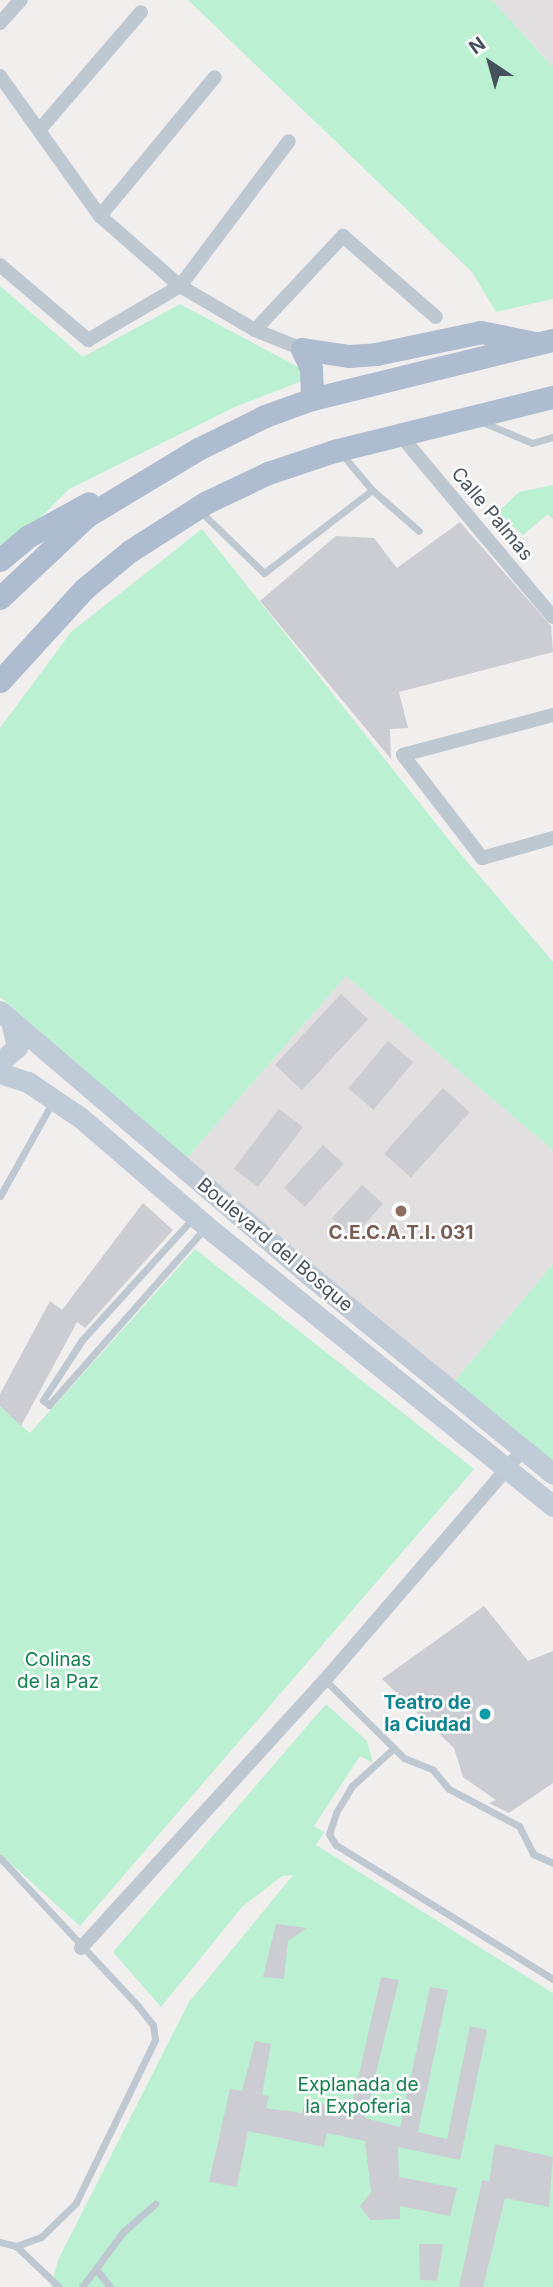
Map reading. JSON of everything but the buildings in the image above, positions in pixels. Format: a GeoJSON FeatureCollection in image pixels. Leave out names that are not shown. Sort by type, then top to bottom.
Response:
{"type":"FeatureCollection","features":[{"type":"Feature","properties":{"kind":"main road"},"geometry":{"type":"LineString","coordinates":[[302,349],[349,356],[376,354],[481,332],[545,342]]}},
{"type":"Feature","properties":{"kind":"main road"},"geometry":{"type":"LineString","coordinates":[[0,598],[54,544],[122,493],[198,449],[312,399],[545,342]]}},
{"type":"Feature","properties":{"kind":"main road"},"geometry":{"type":"LineString","coordinates":[[302,349],[311,368],[312,399]]}},
{"type":"Feature","properties":{"kind":"main road"},"geometry":{"type":"LineString","coordinates":[[0,681],[83,589],[130,551],[197,508],[268,473],[339,450],[553,397]]}},
{"type":"Feature","properties":{"kind":"main road"},"geometry":{"type":"LineString","coordinates":[[0,559],[61,516],[122,493]]}},
{"type":"Feature","properties":{"kind":"main road"},"geometry":{"type":"LineString","coordinates":[[0,1062],[17,1047],[5,1016]]}},
{"type":"Feature","properties":{"kind":"main road","name":"Boulevard del Bosque"},"geometry":{"type":"LineString","coordinates":[[5,1016],[308,1274],[553,1474]]}},
{"type":"Feature","properties":{"kind":"main road","name":"Boulevard del Bosque"},"geometry":{"type":"LineString","coordinates":[[0,1073],[28,1082],[54,1099],[200,1221],[509,1466],[553,1506]]}},
{"type":"Feature","properties":{"kind":"street"},"geometry":{"type":"LineString","coordinates":[[0,23],[21,0]]}},
{"type":"Feature","properties":{"kind":"street"},"geometry":{"type":"LineString","coordinates":[[41,128],[141,12]]}},
{"type":"Feature","properties":{"kind":"street"},"geometry":{"type":"LineString","coordinates":[[0,76],[41,128],[100,216],[180,286],[255,330],[302,349]]}},
{"type":"Feature","properties":{"kind":"street"},"geometry":{"type":"LineString","coordinates":[[100,216],[215,77]]}},
{"type":"Feature","properties":{"kind":"street"},"geometry":{"type":"LineString","coordinates":[[0,265],[88,340],[180,286],[289,141]]}},
{"type":"Feature","properties":{"kind":"street"},"geometry":{"type":"LineString","coordinates":[[255,330],[343,236],[436,317]]}},
{"type":"Feature","properties":{"kind":"street","name":"Calle Palmas"},"geometry":{"type":"LineString","coordinates":[[401,436],[553,617]]}},
{"type":"Feature","properties":{"kind":"street"},"geometry":{"type":"LineString","coordinates":[[553,715],[403,755],[482,858],[553,838]]}},
{"type":"Feature","properties":{"kind":"street"},"geometry":{"type":"LineString","coordinates":[[81,1948],[325,1680],[524,1449]]}},
{"type":"Feature","properties":{"kind":"lane"},"geometry":{"type":"LineString","coordinates":[[474,417],[504,435],[532,443],[553,437]]}},
{"type":"Feature","properties":{"kind":"lane"},"geometry":{"type":"LineString","coordinates":[[339,450],[372,490],[419,531]]}},
{"type":"Feature","properties":{"kind":"lane"},"geometry":{"type":"LineString","coordinates":[[197,508],[264,573],[372,490]]}},
{"type":"Feature","properties":{"kind":"lane"},"geometry":{"type":"LineString","coordinates":[[0,1196],[54,1099]]}},
{"type":"Feature","properties":{"kind":"lane"},"geometry":{"type":"LineString","coordinates":[[200,1221],[153,1286],[49,1405],[43,1399],[82,1340],[200,1221]]}},
{"type":"Feature","properties":{"kind":"lane"},"geometry":{"type":"LineString","coordinates":[[142,1277],[153,1286]]}},
{"type":"Feature","properties":{"kind":"lane"},"geometry":{"type":"LineString","coordinates":[[111,1312],[123,1321]]}},
{"type":"Feature","properties":{"kind":"lane"},"geometry":{"type":"LineString","coordinates":[[325,1680],[404,1758],[433,1770],[449,1789],[519,1826],[533,1854],[553,1863]]}},
{"type":"Feature","properties":{"kind":"lane"},"geometry":{"type":"LineString","coordinates":[[394,1748],[352,1786],[336,1813],[329,1834],[336,1846],[553,1979]]}},
{"type":"Feature","properties":{"kind":"lane"},"geometry":{"type":"LineString","coordinates":[[0,1858],[153,2025],[155,2040],[76,2203],[41,2237],[16,2246]]}},
{"type":"Feature","properties":{"kind":"lane"},"geometry":{"type":"LineString","coordinates":[[82,2287],[123,2232],[155,2204]]}},
{"type":"Feature","properties":{"kind":"lane"},"geometry":{"type":"LineString","coordinates":[[0,2242],[16,2246],[59,2287]]}},
{"type":"Feature","properties":{"kind":"lane"},"geometry":{"type":"LineString","coordinates":[[96,2269],[110,2287]]}},
{"type":"Feature","properties":{"kind":"shaded area"},"geometry":{"type":"Polygon","coordinates":[[[492,0],[553,0],[553,67],[492,0]]]}},
{"type":"Feature","properties":{"kind":"shaded area","name":"C.E.C.A.T.I. 031"},"geometry":{"type":"Polygon","coordinates":[[[346,976],[553,1150],[553,1264],[453,1383],[187,1158],[346,976]]]}},
{"type":"Feature","properties":{"kind":"green space"},"geometry":{"type":"Polygon","coordinates":[[[188,0],[492,0],[553,67],[553,299],[496,312],[472,272],[188,0]]]}},
{"type":"Feature","properties":{"kind":"green space"},"geometry":{"type":"Polygon","coordinates":[[[0,286],[83,357],[180,304],[315,376],[237,406],[69,489],[0,558],[0,286]]]}},
{"type":"Feature","properties":{"kind":"green space"},"geometry":{"type":"Polygon","coordinates":[[[553,485],[553,519],[548,514],[523,535],[497,513],[519,492],[553,485]]]}},
{"type":"Feature","properties":{"kind":"green space"},"geometry":{"type":"Polygon","coordinates":[[[202,529],[453,845],[553,962],[553,1150],[346,976],[187,1158],[0,997],[0,728],[71,632],[202,529]]]}},
{"type":"Feature","properties":{"kind":"green space","name":"Colinas de la Paz"},"geometry":{"type":"Polygon","coordinates":[[[195,1249],[474,1469],[80,1926],[0,1854],[0,1406],[30,1433],[195,1249]]]}},
{"type":"Feature","properties":{"kind":"green space"},"geometry":{"type":"Polygon","coordinates":[[[553,1264],[553,1466],[453,1383],[553,1264]]]}},
{"type":"Feature","properties":{"kind":"green space","name":"Explanada de la Expoferia"},"geometry":{"type":"Polygon","coordinates":[[[326,1704],[367,1741],[373,1763],[360,1756],[314,1826],[324,1832],[316,1845],[553,1993],[553,2287],[51,2287],[58,2260],[189,2002],[293,1875],[282,1876],[242,1907],[161,2007],[113,1952],[326,1704]]]}},
{"type":"Feature","properties":{"kind":"place","name":"C.E.C.A.T.I. 031"},"geometry":{"type":"Point","coordinates":[401,1211]}},
{"type":"Feature","properties":{"kind":"place","name":"Teatro de la Ciudad"},"geometry":{"type":"Point","coordinates":[485,1714]}}]}
